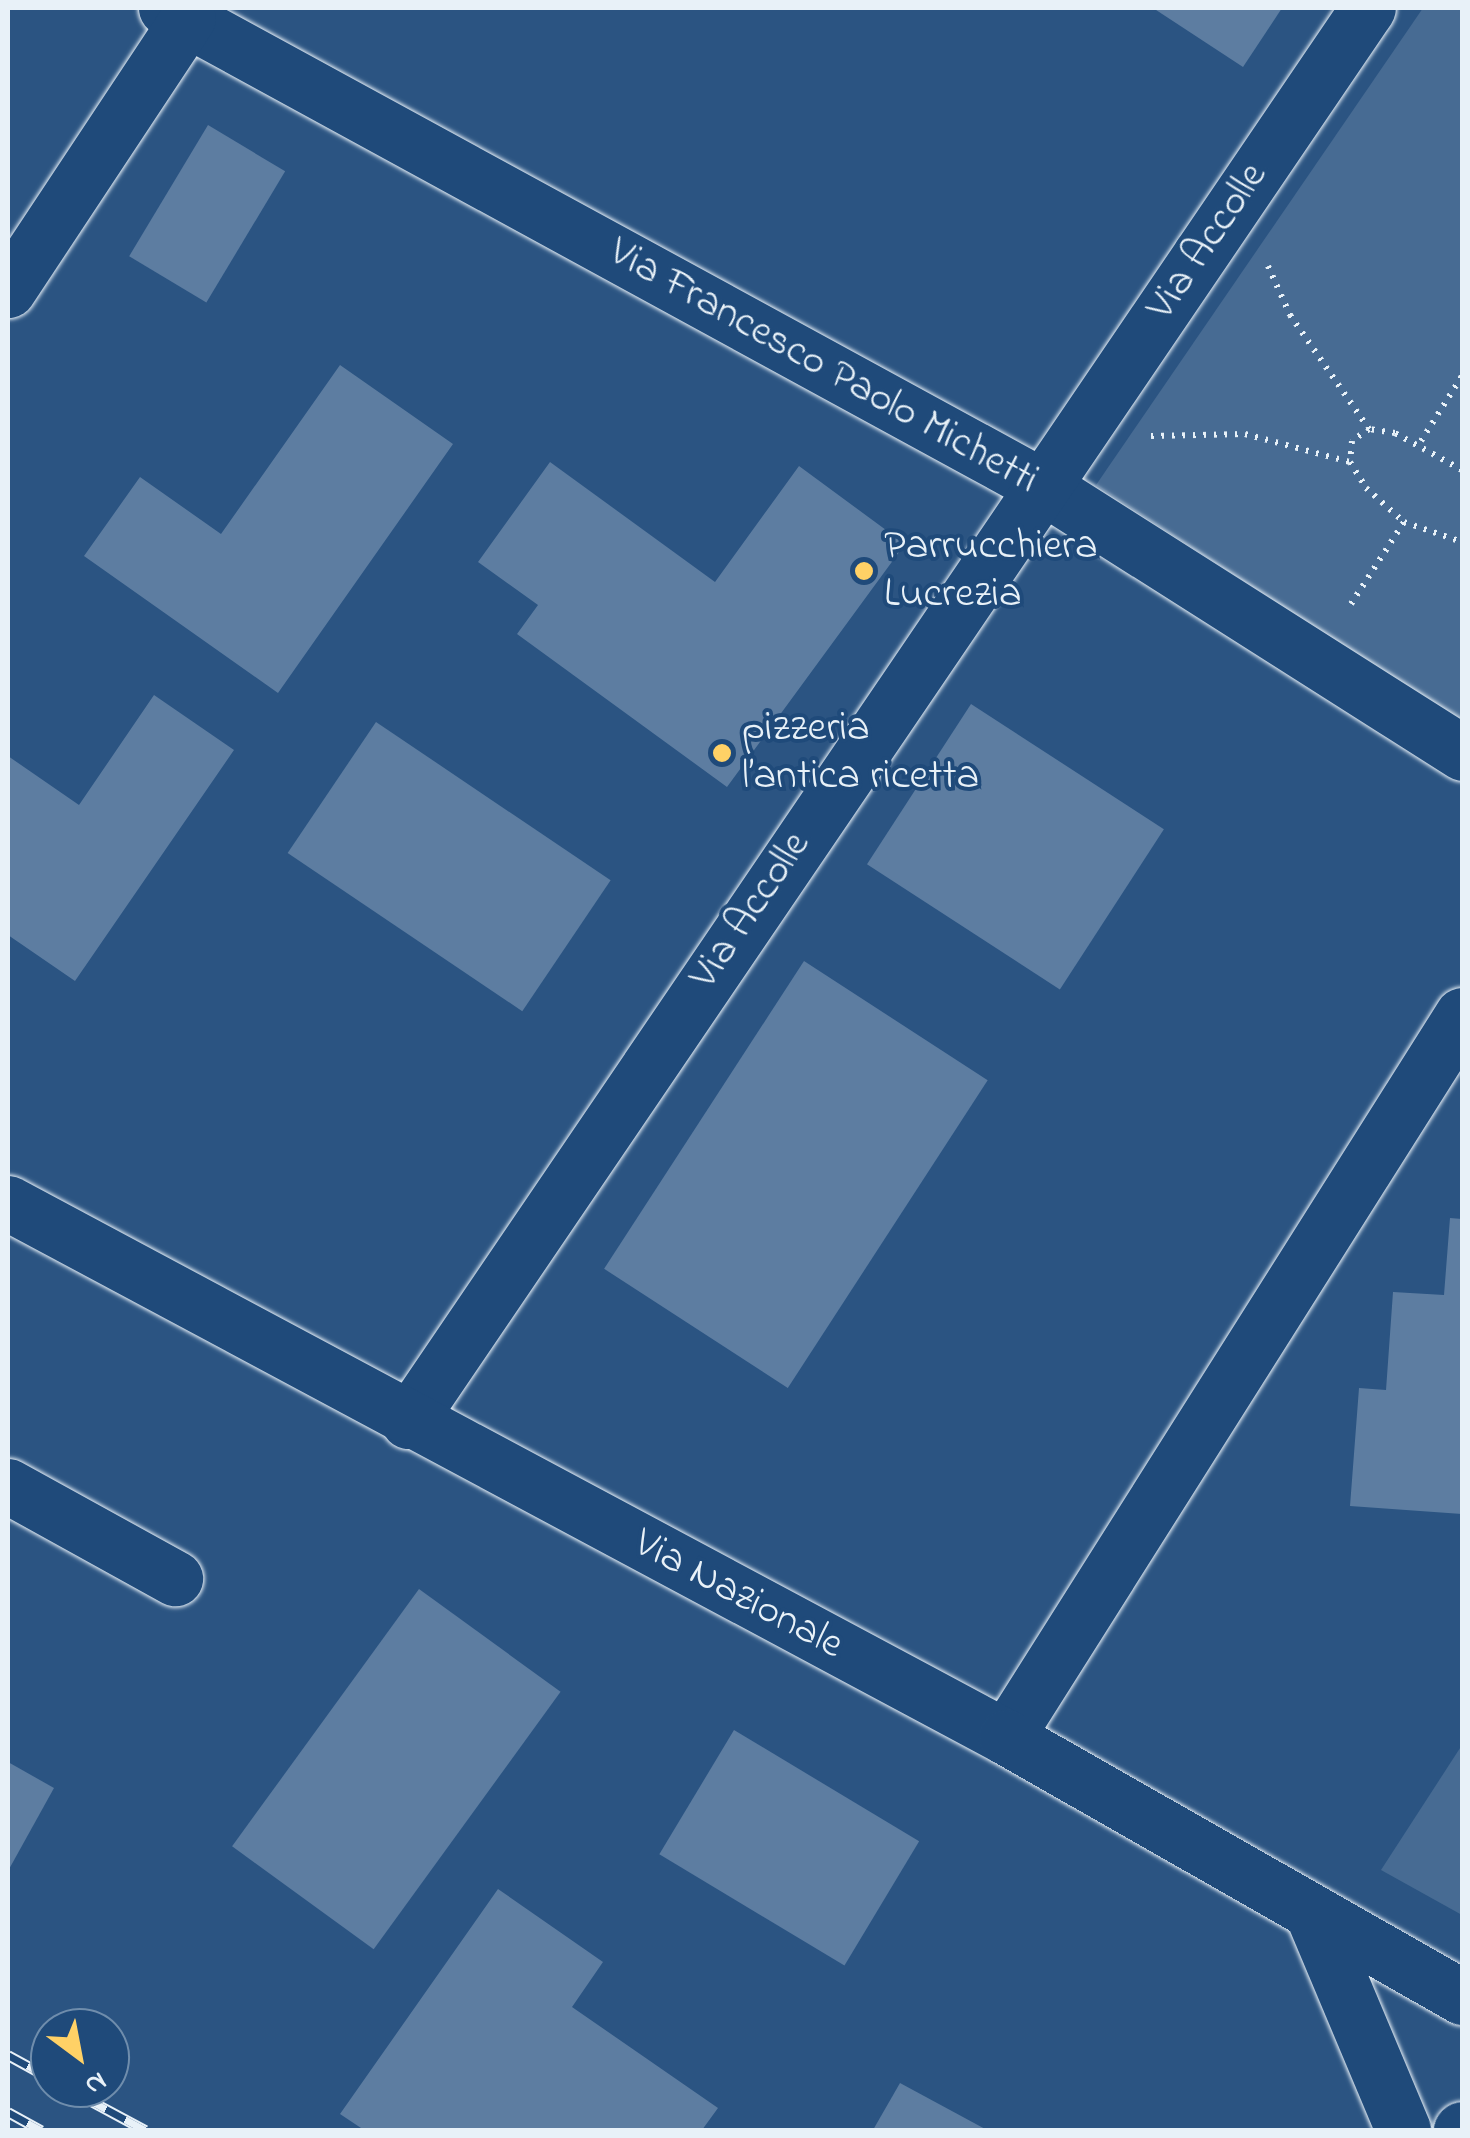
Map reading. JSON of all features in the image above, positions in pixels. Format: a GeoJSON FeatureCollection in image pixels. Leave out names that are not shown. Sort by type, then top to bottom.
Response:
{"type":"FeatureCollection","features":[{"type":"Feature","properties":{"kind":"street","name":"Via Accolle"},"geometry":{"type":"LineString","coordinates":[[408,1420],[1368,8]]}},
{"type":"Feature","properties":{"kind":"street","name":"Via Francesco Paolo Michetti"},"geometry":{"type":"LineString","coordinates":[[177,13],[1042,486],[1462,753]]}},
{"type":"Feature","properties":{"kind":"street"},"geometry":{"type":"LineString","coordinates":[[8,290],[177,13]]}},
{"type":"Feature","properties":{"kind":"street"},"geometry":{"type":"LineString","coordinates":[[1006,1737],[1462,1014]]}},
{"type":"Feature","properties":{"kind":"street","name":"Via Nazionale"},"geometry":{"type":"LineString","coordinates":[[8,1203],[1006,1737],[1462,1997]]}},
{"type":"Feature","properties":{"kind":"street"},"geometry":{"type":"LineString","coordinates":[[8,1486],[175,1578]]}},
{"type":"Feature","properties":{"kind":"street"},"geometry":{"type":"LineString","coordinates":[[1312,1913],[1403,2130]]}},
{"type":"Feature","properties":{"kind":"path"},"geometry":{"type":"LineString","coordinates":[[1260,250],[1290,315],[1369,429],[1421,441],[1462,470]]}},
{"type":"Feature","properties":{"kind":"path"},"geometry":{"type":"LineString","coordinates":[[1421,441],[1462,376]]}},
{"type":"Feature","properties":{"kind":"path"},"geometry":{"type":"LineString","coordinates":[[1350,462],[1352,441],[1369,429]]}},
{"type":"Feature","properties":{"kind":"path"},"geometry":{"type":"LineString","coordinates":[[1144,436],[1245,434],[1350,462],[1404,522],[1462,542]]}},
{"type":"Feature","properties":{"kind":"path"},"geometry":{"type":"LineString","coordinates":[[1351,604],[1404,522]]}},
{"type":"Feature","properties":{"kind":"shaded area"},"geometry":{"type":"Polygon","coordinates":[[[1423,8],[1462,8],[1462,723],[1096,485],[1423,8]]]}},
{"type":"Feature","properties":{"kind":"shaded area"},"geometry":{"type":"Polygon","coordinates":[[[1462,1745],[1462,1915],[1381,1870],[1462,1745]]]}},
{"type":"Feature","properties":{"kind":"building"},"geometry":{"type":"Polygon","coordinates":[[[1153,8],[1282,8],[1243,67],[1153,8]]]}},
{"type":"Feature","properties":{"kind":"building"},"geometry":{"type":"Polygon","coordinates":[[[208,125],[285,171],[206,303],[129,256],[208,125]]]}},
{"type":"Feature","properties":{"kind":"building"},"geometry":{"type":"Polygon","coordinates":[[[340,365],[453,444],[278,693],[84,556],[140,477],[221,534],[340,365]]]}},
{"type":"Feature","properties":{"kind":"building"},"geometry":{"type":"Polygon","coordinates":[[[550,462],[715,582],[799,466],[905,544],[727,787],[517,634],[538,605],[478,562],[550,462]]]}},
{"type":"Feature","properties":{"kind":"building"},"geometry":{"type":"Polygon","coordinates":[[[154,695],[234,750],[75,981],[8,935],[8,756],[79,805],[154,695]]]}},
{"type":"Feature","properties":{"kind":"building"},"geometry":{"type":"Polygon","coordinates":[[[971,704],[1164,829],[1060,989],[867,864],[971,704]]]}},
{"type":"Feature","properties":{"kind":"building"},"geometry":{"type":"Polygon","coordinates":[[[376,722],[611,880],[522,1011],[288,853],[376,722]]]}},
{"type":"Feature","properties":{"kind":"building"},"geometry":{"type":"Polygon","coordinates":[[[804,961],[988,1080],[788,1388],[604,1269],[804,961]]]}},
{"type":"Feature","properties":{"kind":"building"},"geometry":{"type":"Polygon","coordinates":[[[1450,1218],[1462,1219],[1462,1514],[1350,1506],[1359,1388],[1386,1390],[1393,1292],[1444,1295],[1450,1218]]]}},
{"type":"Feature","properties":{"kind":"building"},"geometry":{"type":"Polygon","coordinates":[[[419,1589],[561,1692],[374,1949],[232,1846],[419,1589]]]}},
{"type":"Feature","properties":{"kind":"building"},"geometry":{"type":"Polygon","coordinates":[[[734,1730],[919,1841],[844,1966],[659,1854],[734,1730]]]}},
{"type":"Feature","properties":{"kind":"building"},"geometry":{"type":"Polygon","coordinates":[[[8,1762],[54,1788],[8,1871],[8,1762]]]}},
{"type":"Feature","properties":{"kind":"building"},"geometry":{"type":"Polygon","coordinates":[[[498,1889],[603,1962],[572,2007],[718,2108],[702,2130],[364,2130],[340,2114],[498,1889]]]}},
{"type":"Feature","properties":{"kind":"building"},"geometry":{"type":"Polygon","coordinates":[[[900,2083],[987,2130],[873,2130],[900,2083]]]}},
{"type":"Feature","properties":{"kind":"railway"},"geometry":{"type":"LineString","coordinates":[[8,2055],[30,2067]]}},
{"type":"Feature","properties":{"kind":"railway"},"geometry":{"type":"LineString","coordinates":[[104,2108],[145,2130]]}},
{"type":"Feature","properties":{"kind":"railway"},"geometry":{"type":"LineString","coordinates":[[8,2112],[41,2130]]}},
{"type":"Feature","properties":{"kind":"place","name":"Parrucchiera Lucrezia"},"geometry":{"type":"Point","coordinates":[864,571]}},
{"type":"Feature","properties":{"kind":"place","name":"pizzeria l’antica ricetta"},"geometry":{"type":"Point","coordinates":[722,753]}}]}
